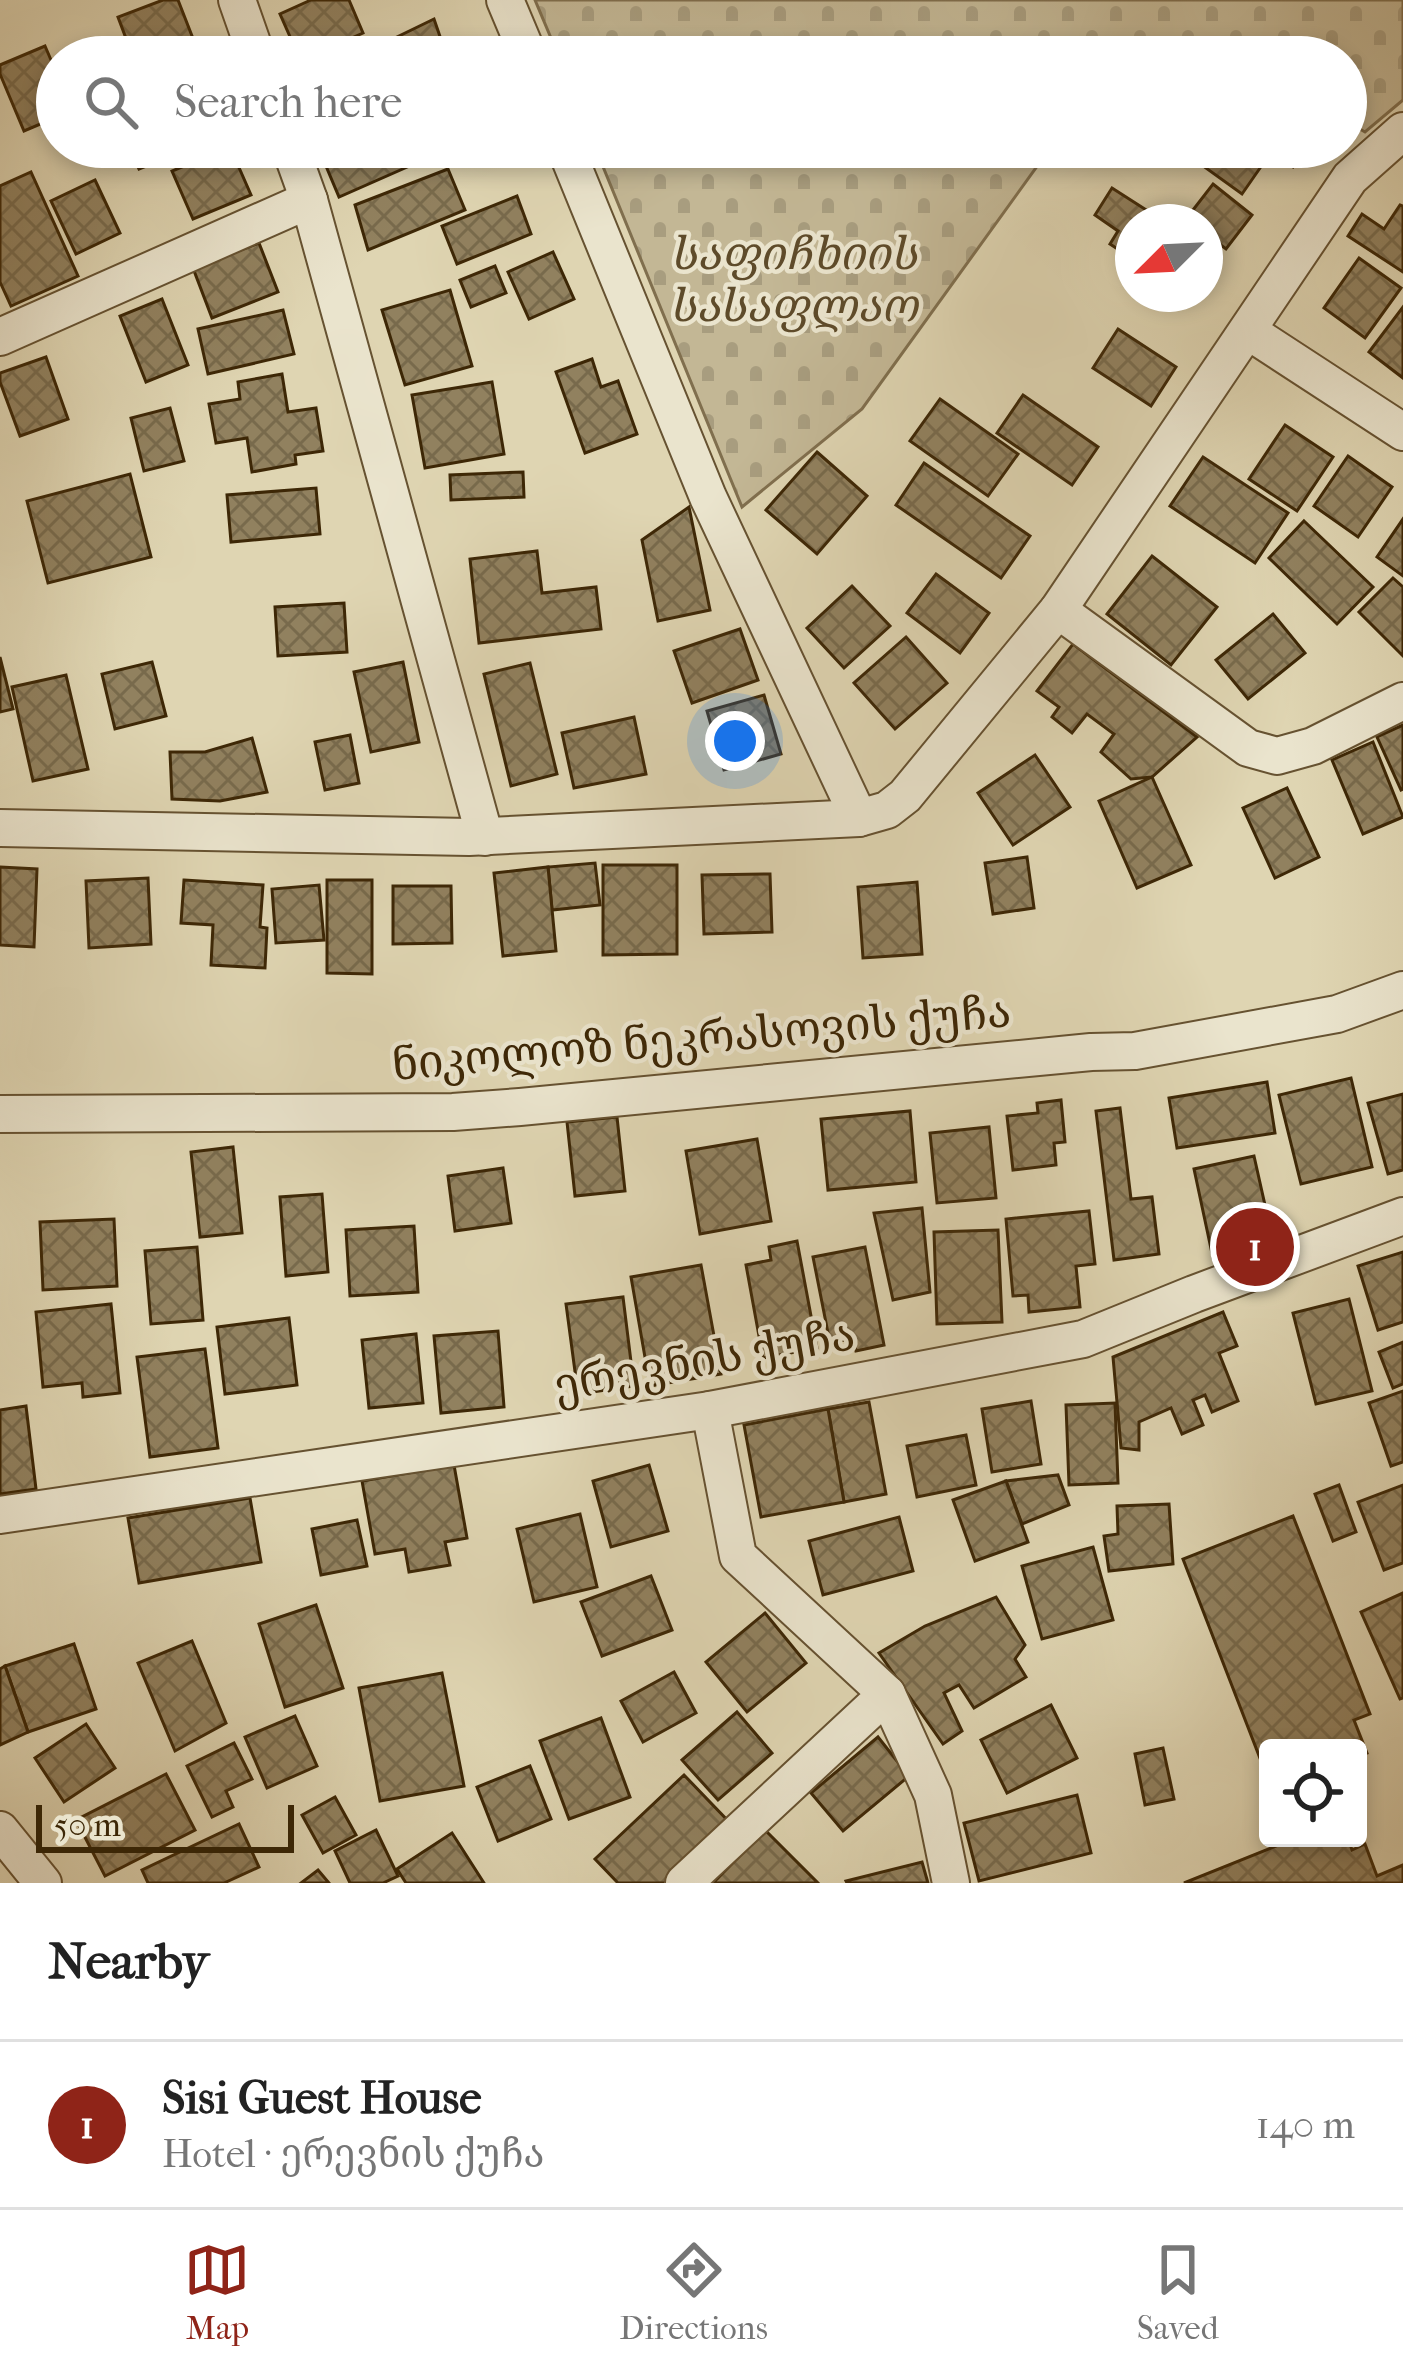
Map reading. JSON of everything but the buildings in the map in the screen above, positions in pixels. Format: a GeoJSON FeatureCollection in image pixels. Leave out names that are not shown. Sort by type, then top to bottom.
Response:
{"type":"FeatureCollection","features":[{"type":"Feature","properties":{"kind":"street"},"geometry":{"type":"LineString","coordinates":[[237,0],[250,36]]}},
{"type":"Feature","properties":{"kind":"street"},"geometry":{"type":"LineString","coordinates":[[505,0],[520,36]]}},
{"type":"Feature","properties":{"kind":"street"},"geometry":{"type":"LineString","coordinates":[[1367,163],[1403,131]]}},
{"type":"Feature","properties":{"kind":"street"},"geometry":{"type":"LineString","coordinates":[[298,168],[485,837]]}},
{"type":"Feature","properties":{"kind":"street"},"geometry":{"type":"LineString","coordinates":[[574,168],[708,497],[859,818]]}},
{"type":"Feature","properties":{"kind":"street"},"geometry":{"type":"LineString","coordinates":[[0,828],[485,837],[859,818],[887,810],[905,796],[1058,610],[1350,178],[1361,168]]}},
{"type":"Feature","properties":{"kind":"street"},"geometry":{"type":"LineString","coordinates":[[0,337],[309,200]]}},
{"type":"Feature","properties":{"kind":"street"},"geometry":{"type":"LineString","coordinates":[[1248,331],[1403,432]]}},
{"type":"Feature","properties":{"kind":"street"},"geometry":{"type":"LineString","coordinates":[[1058,610],[1248,748],[1277,756],[1312,746],[1403,701]]}},
{"type":"Feature","properties":{"kind":"street","name":"ნიკოლოზ ნეკრასოვის ქუჩა"},"geometry":{"type":"LineString","coordinates":[[0,1114],[453,1112],[520,1107],[1136,1051],[1337,1014],[1403,990]]}},
{"type":"Feature","properties":{"kind":"street","name":"ერევნის ქუჩა"},"geometry":{"type":"LineString","coordinates":[[0,1515],[710,1410],[1083,1340],[1403,1216]]}},
{"type":"Feature","properties":{"kind":"street"},"geometry":{"type":"LineString","coordinates":[[710,1410],[738,1556],[886,1694],[934,1795],[951,1883]]}},
{"type":"Feature","properties":{"kind":"street"},"geometry":{"type":"LineString","coordinates":[[684,1883],[886,1694]]}},
{"type":"Feature","properties":{"kind":"street"},"geometry":{"type":"LineString","coordinates":[[0,1830],[44,1883]]}},
{"type":"Feature","properties":{"kind":"green space"},"geometry":{"type":"Polygon","coordinates":[[[535,0],[1403,0],[1403,100],[1367,130],[1367,36],[550,36],[535,0]]]}},
{"type":"Feature","properties":{"kind":"green space","name":"საფიჩხიის სასაფლაო"},"geometry":{"type":"Polygon","coordinates":[[[604,168],[1036,168],[862,409],[742,507],[604,168]]]}},
{"type":"Feature","properties":{"kind":"place","name":"Sisi Guest House"},"geometry":{"type":"Point","coordinates":[1255,1247]}}]}
